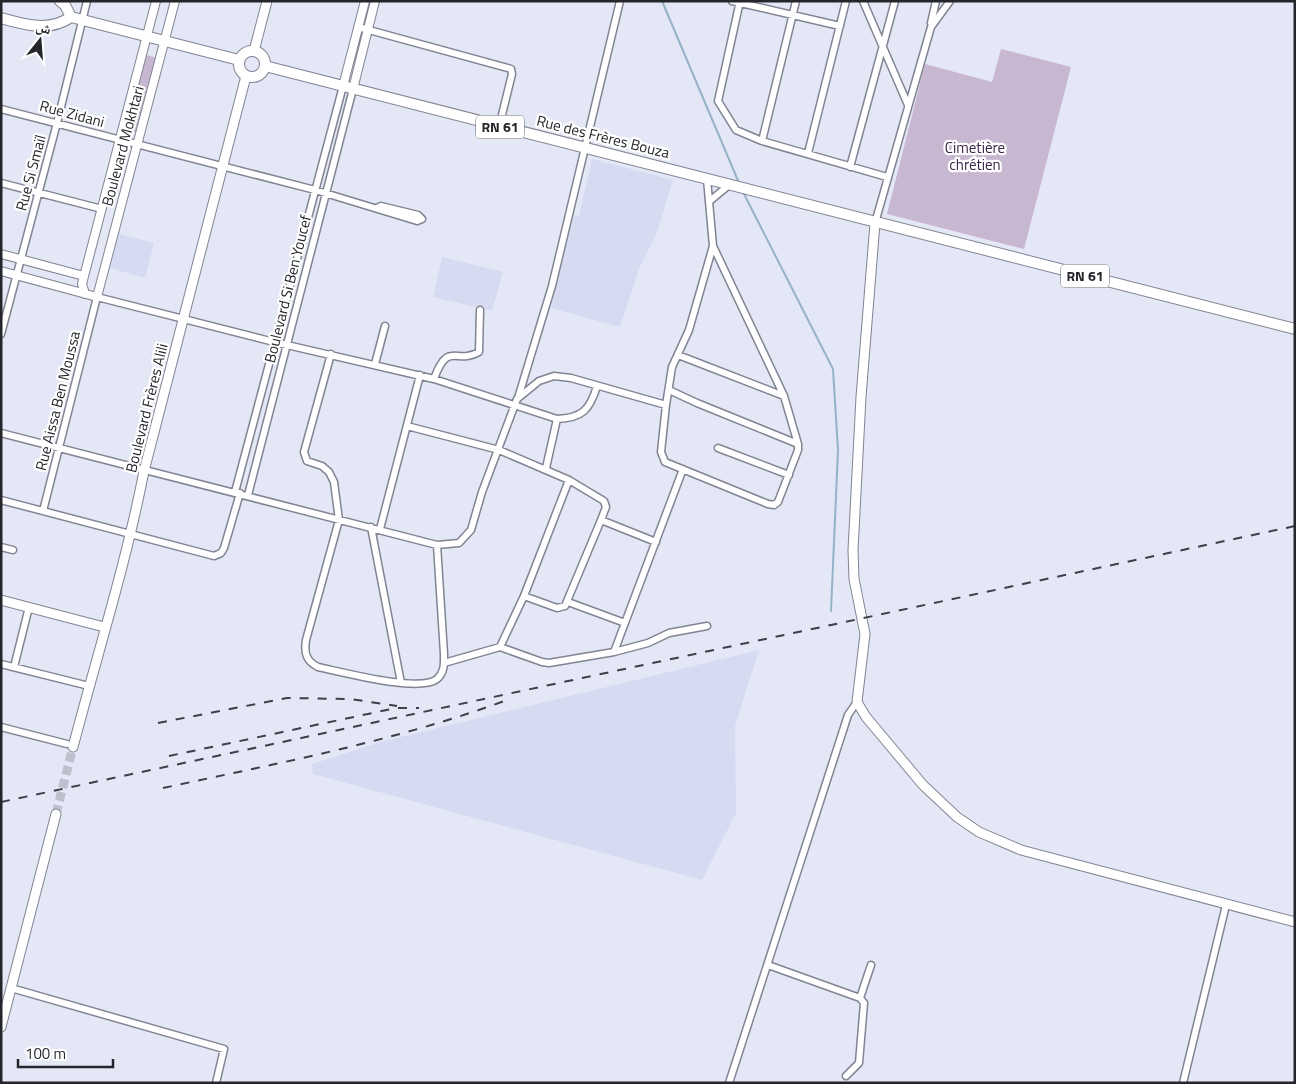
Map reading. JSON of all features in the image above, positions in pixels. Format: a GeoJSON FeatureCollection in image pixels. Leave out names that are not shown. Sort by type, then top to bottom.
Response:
{"type":"FeatureCollection","features":[{"type":"Feature","properties":{"kind":"main road"},"geometry":{"type":"LineString","coordinates":[[60,1],[65,5],[71,17]]}},
{"type":"Feature","properties":{"kind":"main road"},"geometry":{"type":"LineString","coordinates":[[254,51],[267,1]]}},
{"type":"Feature","properties":{"kind":"main road"},"geometry":{"type":"LineString","coordinates":[[1,18],[41,27],[61,24],[71,17],[82,18],[239,60]]}},
{"type":"Feature","properties":{"kind":"main road"},"geometry":{"type":"LineString","coordinates":[[254,51],[263,58],[265,66],[263,71],[256,77],[246,76],[240,71],[239,60],[245,53],[254,51]]}},
{"type":"Feature","properties":{"kind":"main road","name":"Rue des Frères Bouza"},"geometry":{"type":"LineString","coordinates":[[265,66],[875,223]]}},
{"type":"Feature","properties":{"kind":"main road","name":"Boulevard Frères Alili"},"geometry":{"type":"LineString","coordinates":[[70,746],[132,535],[144,471],[246,76]]}},
{"type":"Feature","properties":{"kind":"main road"},"geometry":{"type":"LineString","coordinates":[[875,223],[861,397],[853,550],[854,579],[865,634],[857,702],[866,717],[923,786],[969,827],[979,832],[1021,850],[1295,922]]}},
{"type":"Feature","properties":{"kind":"main road","name":"RN 61"},"geometry":{"type":"LineString","coordinates":[[875,223],[1295,329]]}},
{"type":"Feature","properties":{"kind":"main road"},"geometry":{"type":"LineString","coordinates":[[1,600],[104,627]]}},
{"type":"Feature","properties":{"kind":"main road"},"geometry":{"type":"LineString","coordinates":[[1,1027],[56,814]]}},
{"type":"Feature","properties":{"kind":"street","name":"Rue Si Smaïl"},"geometry":{"type":"LineString","coordinates":[[1,334],[22,259],[87,1]]}},
{"type":"Feature","properties":{"kind":"street","name":"Boulevard Mokhtari"},"geometry":{"type":"LineString","coordinates":[[85,294],[82,284],[156,1]]}},
{"type":"Feature","properties":{"kind":"street","name":"Boulevard Mokhtari"},"geometry":{"type":"LineString","coordinates":[[98,297],[175,1]]}},
{"type":"Feature","properties":{"kind":"street"},"geometry":{"type":"LineString","coordinates":[[348,88],[358,27],[365,1]]}},
{"type":"Feature","properties":{"kind":"street"},"geometry":{"type":"LineString","coordinates":[[348,88],[368,30],[375,1]]}},
{"type":"Feature","properties":{"kind":"street"},"geometry":{"type":"LineString","coordinates":[[1,433],[144,471],[237,492],[441,545],[459,544],[471,530],[482,492],[516,402],[552,286],[620,1]]}},
{"type":"Feature","properties":{"kind":"street"},"geometry":{"type":"LineString","coordinates":[[732,1],[840,26]]}},
{"type":"Feature","properties":{"kind":"street"},"geometry":{"type":"LineString","coordinates":[[762,141],[796,1]]}},
{"type":"Feature","properties":{"kind":"street"},"geometry":{"type":"LineString","coordinates":[[808,153],[846,1]]}},
{"type":"Feature","properties":{"kind":"street"},"geometry":{"type":"LineString","coordinates":[[863,1],[908,105]]}},
{"type":"Feature","properties":{"kind":"street"},"geometry":{"type":"LineString","coordinates":[[850,167],[895,1]]}},
{"type":"Feature","properties":{"kind":"street"},"geometry":{"type":"LineString","coordinates":[[875,223],[931,26],[936,1]]}},
{"type":"Feature","properties":{"kind":"street"},"geometry":{"type":"LineString","coordinates":[[931,26],[950,1]]}},
{"type":"Feature","properties":{"kind":"street"},"geometry":{"type":"LineString","coordinates":[[740,2],[718,101],[736,130],[762,141],[887,177]]}},
{"type":"Feature","properties":{"kind":"street"},"geometry":{"type":"LineString","coordinates":[[358,27],[511,69],[512,74],[499,127]]}},
{"type":"Feature","properties":{"kind":"street","name":"Boulevard Si Ben Youcef"},"geometry":{"type":"LineString","coordinates":[[132,535],[212,556],[217,555],[224,548],[274,342],[315,190],[348,88]]}},
{"type":"Feature","properties":{"kind":"street","name":"Boulevard Si Ben Youcef"},"geometry":{"type":"LineString","coordinates":[[248,495],[326,194],[348,88]]}},
{"type":"Feature","properties":{"kind":"street","name":"Rue Zidani"},"geometry":{"type":"LineString","coordinates":[[1,109],[378,208]]}},
{"type":"Feature","properties":{"kind":"street"},"geometry":{"type":"LineString","coordinates":[[707,179],[711,200],[713,246],[695,312],[670,373],[661,456],[666,462],[771,505],[780,500],[798,444],[784,396],[713,246]]}},
{"type":"Feature","properties":{"kind":"street"},"geometry":{"type":"LineString","coordinates":[[1,183],[102,209]]}},
{"type":"Feature","properties":{"kind":"street"},"geometry":{"type":"LineString","coordinates":[[711,200],[732,186]]}},
{"type":"Feature","properties":{"kind":"street"},"geometry":{"type":"LineString","coordinates":[[381,206],[418,215],[422,219],[417,221],[380,211],[378,208],[381,206]]}},
{"type":"Feature","properties":{"kind":"street"},"geometry":{"type":"LineString","coordinates":[[1,254],[84,276]]}},
{"type":"Feature","properties":{"kind":"street"},"geometry":{"type":"LineString","coordinates":[[1,271],[274,342],[420,375],[516,402],[557,419],[567,419],[588,410],[593,402],[597,386]]}},
{"type":"Feature","properties":{"kind":"street","name":"Rue Aissa Ben Moussa"},"geometry":{"type":"LineString","coordinates":[[43,511],[98,297]]}},
{"type":"Feature","properties":{"kind":"street"},"geometry":{"type":"LineString","coordinates":[[434,379],[441,362],[449,355],[479,352],[480,310]]}},
{"type":"Feature","properties":{"kind":"street"},"geometry":{"type":"LineString","coordinates":[[375,364],[386,326]]}},
{"type":"Feature","properties":{"kind":"street"},"geometry":{"type":"LineString","coordinates":[[331,354],[304,456],[307,460],[322,466],[329,472],[334,482],[339,520],[306,640],[307,658],[318,667],[413,685],[430,683],[441,674],[444,663],[441,545]]}},
{"type":"Feature","properties":{"kind":"street"},"geometry":{"type":"LineString","coordinates":[[678,354],[784,396]]}},
{"type":"Feature","properties":{"kind":"street"},"geometry":{"type":"LineString","coordinates":[[380,529],[420,375]]}},
{"type":"Feature","properties":{"kind":"street"},"geometry":{"type":"LineString","coordinates":[[516,402],[539,382],[554,376],[571,378],[666,405]]}},
{"type":"Feature","properties":{"kind":"street"},"geometry":{"type":"LineString","coordinates":[[669,390],[697,404],[798,444]]}},
{"type":"Feature","properties":{"kind":"street"},"geometry":{"type":"LineString","coordinates":[[546,468],[557,419]]}},
{"type":"Feature","properties":{"kind":"street"},"geometry":{"type":"LineString","coordinates":[[407,426],[499,450],[546,468],[604,500],[606,507],[568,602],[563,608],[557,608],[524,596]]}},
{"type":"Feature","properties":{"kind":"street"},"geometry":{"type":"LineString","coordinates":[[718,448],[789,475]]}},
{"type":"Feature","properties":{"kind":"street"},"geometry":{"type":"LineString","coordinates":[[614,652],[683,469]]}},
{"type":"Feature","properties":{"kind":"street"},"geometry":{"type":"LineString","coordinates":[[500,647],[524,596],[569,480]]}},
{"type":"Feature","properties":{"kind":"street"},"geometry":{"type":"LineString","coordinates":[[1,500],[132,535]]}},
{"type":"Feature","properties":{"kind":"street"},"geometry":{"type":"LineString","coordinates":[[601,520],[656,542]]}},
{"type":"Feature","properties":{"kind":"street"},"geometry":{"type":"LineString","coordinates":[[371,527],[401,683]]}},
{"type":"Feature","properties":{"kind":"street"},"geometry":{"type":"LineString","coordinates":[[1,547],[13,550]]}},
{"type":"Feature","properties":{"kind":"street"},"geometry":{"type":"LineString","coordinates":[[568,602],[625,623]]}},
{"type":"Feature","properties":{"kind":"street"},"geometry":{"type":"LineString","coordinates":[[14,667],[29,607]]}},
{"type":"Feature","properties":{"kind":"street"},"geometry":{"type":"LineString","coordinates":[[444,663],[500,647],[549,662],[614,652],[648,643],[669,633],[708,626]]}},
{"type":"Feature","properties":{"kind":"street"},"geometry":{"type":"LineString","coordinates":[[1,664],[89,686]]}},
{"type":"Feature","properties":{"kind":"street"},"geometry":{"type":"LineString","coordinates":[[729,1083],[848,715],[857,702]]}},
{"type":"Feature","properties":{"kind":"street"},"geometry":{"type":"LineString","coordinates":[[1,727],[70,746]]}},
{"type":"Feature","properties":{"kind":"street"},"geometry":{"type":"LineString","coordinates":[[1183,1083],[1226,905]]}},
{"type":"Feature","properties":{"kind":"street"},"geometry":{"type":"LineString","coordinates":[[768,965],[860,998],[865,1008],[858,1051],[859,1062],[846,1076]]}},
{"type":"Feature","properties":{"kind":"street"},"geometry":{"type":"LineString","coordinates":[[860,998],[871,965]]}},
{"type":"Feature","properties":{"kind":"street"},"geometry":{"type":"LineString","coordinates":[[12,988],[224,1049],[216,1083]]}},
{"type":"Feature","properties":{"kind":"shaded area"},"geometry":{"type":"Polygon","coordinates":[[[592,159],[673,180],[657,233],[639,269],[620,327],[551,308],[574,215],[579,216],[592,159]]]}},
{"type":"Feature","properties":{"kind":"shaded area"},"geometry":{"type":"Polygon","coordinates":[[[119,234],[154,243],[145,278],[110,268],[119,234]]]}},
{"type":"Feature","properties":{"kind":"shaded area"},"geometry":{"type":"Polygon","coordinates":[[[442,257],[503,272],[492,311],[433,297],[442,257]]]}},
{"type":"Feature","properties":{"kind":"shaded area"},"geometry":{"type":"Polygon","coordinates":[[[759,650],[735,726],[736,813],[702,880],[313,774],[312,764],[380,742],[759,650]]]}},
{"type":"Feature","properties":{"kind":"green space","name":"Cimetière chrétien"},"geometry":{"type":"Polygon","coordinates":[[[1001,49],[1071,67],[1024,249],[887,214],[925,64],[992,82],[1001,49]]]}},
{"type":"Feature","properties":{"kind":"green space"},"geometry":{"type":"Polygon","coordinates":[[[146,55],[157,58],[138,133],[127,131],[146,55]]]}},
{"type":"Feature","properties":{"kind":"waterway"},"geometry":{"type":"LineString","coordinates":[[662,1],[739,183]]}},
{"type":"Feature","properties":{"kind":"waterway"},"geometry":{"type":"LineString","coordinates":[[743,192],[833,369],[838,450],[831,611]]}},
{"type":"Feature","properties":{"kind":"tunnel"},"geometry":{"type":"LineString","coordinates":[[56,814],[73,747]]}},
{"type":"Feature","properties":{"kind":"railway"},"geometry":{"type":"LineString","coordinates":[[1,802],[1295,526]]}},
{"type":"Feature","properties":{"kind":"railway"},"geometry":{"type":"LineString","coordinates":[[158,723],[287,698],[350,699],[397,706]]}},
{"type":"Feature","properties":{"kind":"railway"},"geometry":{"type":"LineString","coordinates":[[163,788],[337,750],[423,728],[507,700]]}},
{"type":"Feature","properties":{"kind":"railway"},"geometry":{"type":"LineString","coordinates":[[169,756],[396,708],[419,708]]}}]}
